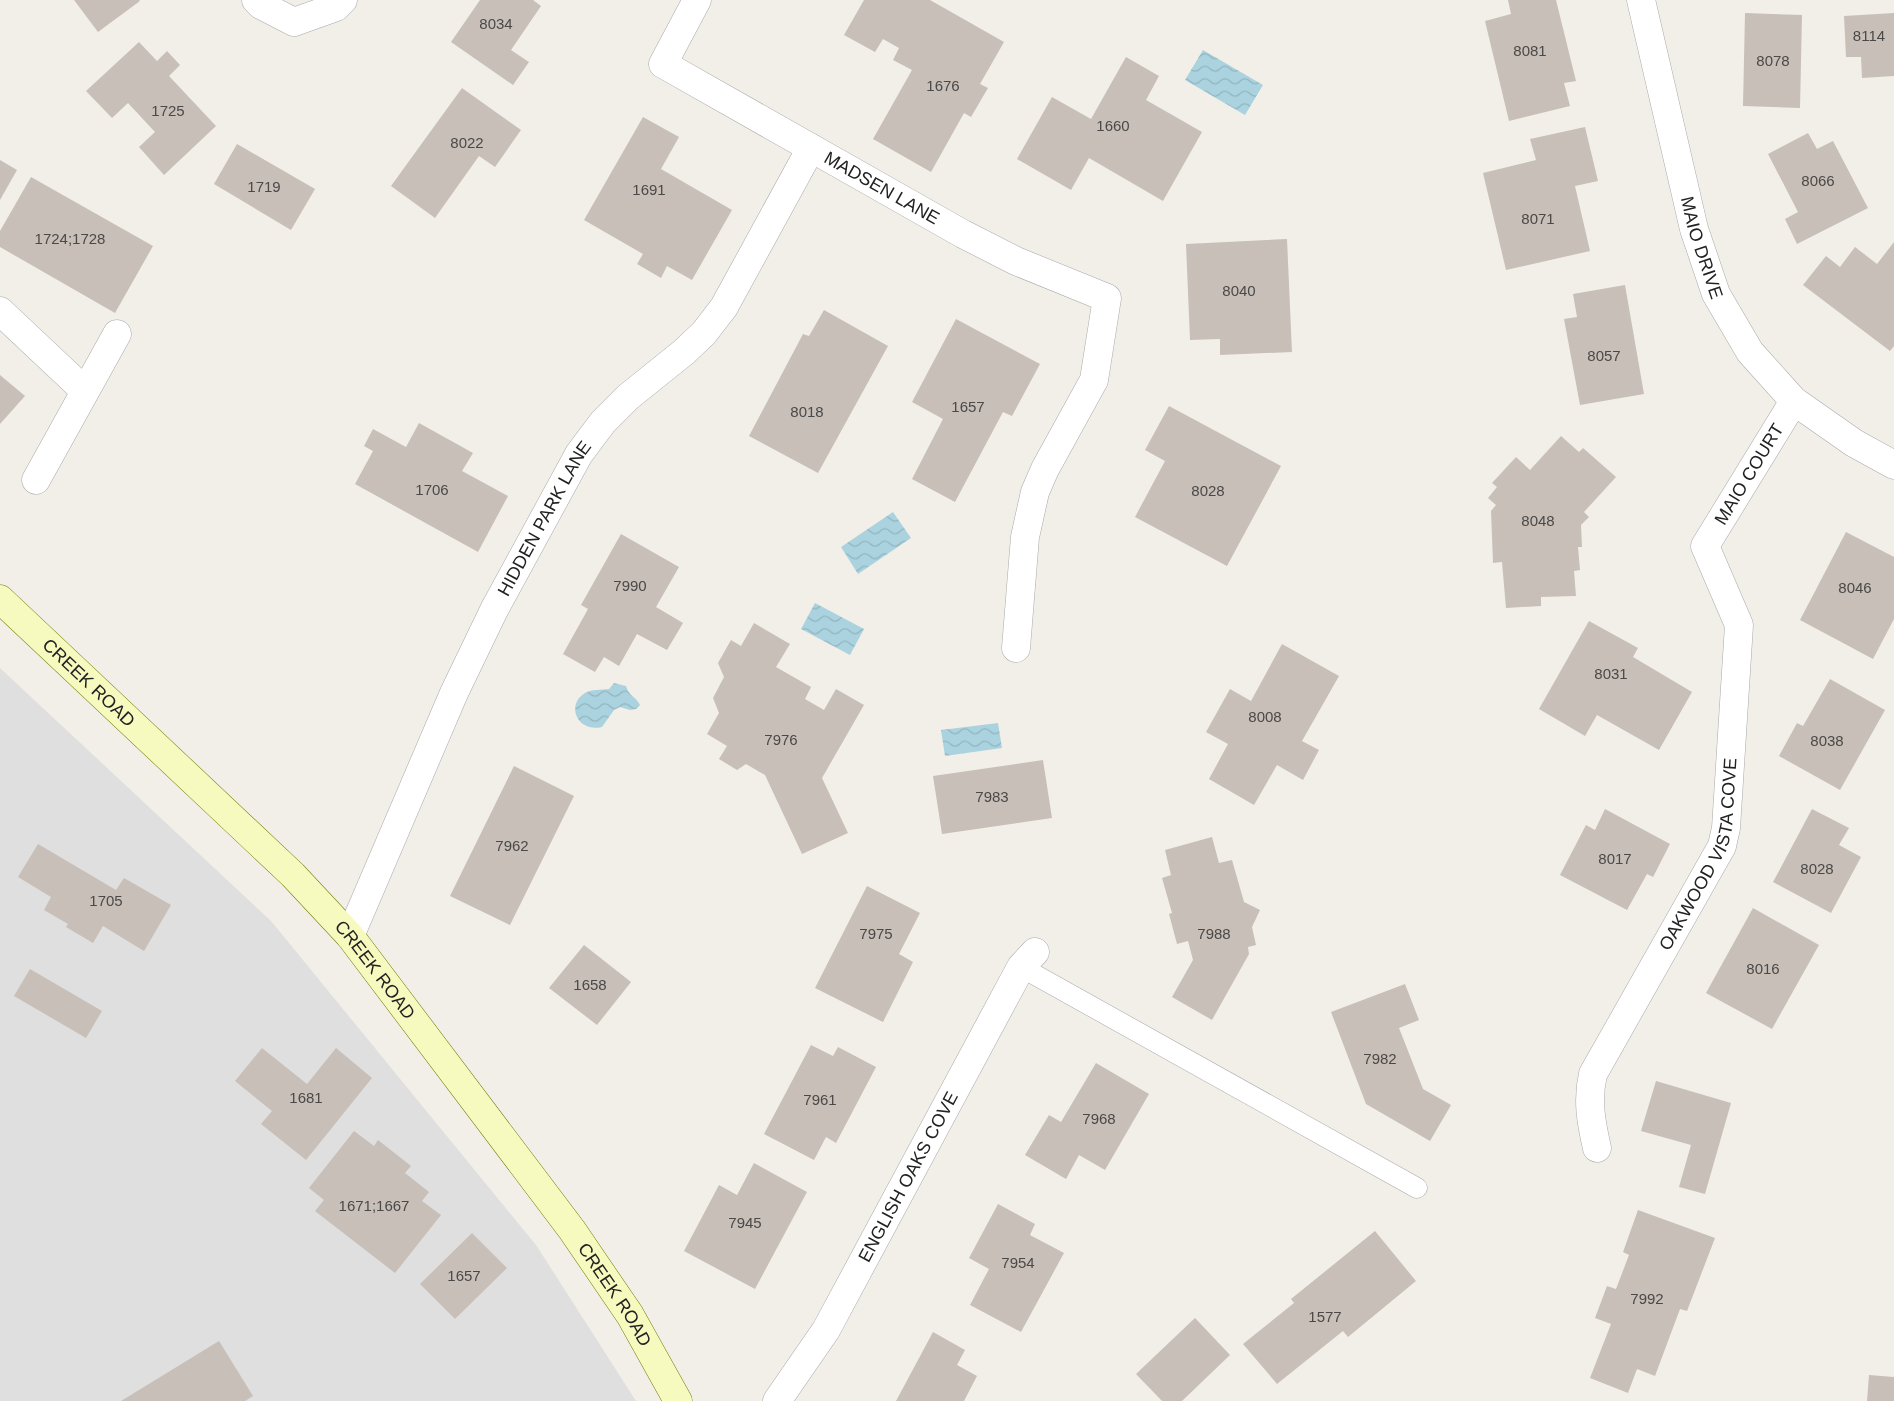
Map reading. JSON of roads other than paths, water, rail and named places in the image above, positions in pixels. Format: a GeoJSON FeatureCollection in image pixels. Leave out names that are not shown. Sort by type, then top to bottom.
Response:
{"type":"FeatureCollection","features":[{"type":"Feature","properties":{"kind":"street"},"geometry":{"type":"LineString","coordinates":[[256,0],[261,5],[294,22],[336,7],[343,0]]}},
{"type":"Feature","properties":{"kind":"street","name":"MADSEN LANE"},"geometry":{"type":"LineString","coordinates":[[697,0],[662,64],[963,234],[1016,261],[1107,298],[1094,380],[1045,469],[1035,492],[1025,537],[1016,648]]}},
{"type":"Feature","properties":{"kind":"street","name":"MAIO DRIVE"},"geometry":{"type":"LineString","coordinates":[[1640,0],[1694,229],[1716,294],[1750,352],[1794,402],[1854,443],[1894,465]]}},
{"type":"Feature","properties":{"kind":"street","name":"HIDDEN PARK LANE"},"geometry":{"type":"LineString","coordinates":[[350,936],[454,693],[494,610],[579,454],[602,422],[628,397],[684,352],[704,332],[724,307],[811,148]]}},
{"type":"Feature","properties":{"kind":"street"},"geometry":{"type":"LineString","coordinates":[[0,312],[85,391]]}},
{"type":"Feature","properties":{"kind":"street"},"geometry":{"type":"LineString","coordinates":[[36,480],[117,334]]}},
{"type":"Feature","properties":{"kind":"street","name":"MAIO COURT"},"geometry":{"type":"LineString","coordinates":[[1705,546],[1794,402]]}},
{"type":"Feature","properties":{"kind":"street","name":"OAKWOOD VISTA COVE"},"geometry":{"type":"LineString","coordinates":[[1597,1148],[1590,1113],[1589,1091],[1593,1074],[1722,846],[1726,828],[1739,625],[1705,546]]}},
{"type":"Feature","properties":{"kind":"street","name":"CREEK ROAD"},"geometry":{"type":"LineString","coordinates":[[0,599],[293,875],[350,936],[572,1230],[630,1315],[678,1401]]}},
{"type":"Feature","properties":{"kind":"street","name":"ENGLISH OAKS COVE"},"geometry":{"type":"LineString","coordinates":[[777,1401],[826,1330],[1028,959]]}},
{"type":"Feature","properties":{"kind":"lane"},"geometry":{"type":"LineString","coordinates":[[1028,959],[1417,1188]]}},
{"type":"Feature","properties":{"kind":"water"},"geometry":{"type":"Polygon","coordinates":[[[1203,50],[1263,85],[1245,115],[1185,80],[1203,50]]]}},
{"type":"Feature","properties":{"kind":"water"},"geometry":{"type":"Polygon","coordinates":[[[893,512],[911,538],[858,574],[841,547],[893,512]]]}},
{"type":"Feature","properties":{"kind":"water"},"geometry":{"type":"Polygon","coordinates":[[[815,603],[864,629],[850,655],[801,629],[815,603]]]}},
{"type":"Feature","properties":{"kind":"water"},"geometry":{"type":"Polygon","coordinates":[[[614,683],[626,686],[629,693],[640,705],[636,709],[630,710],[620,707],[614,710],[602,727],[586,726],[577,717],[575,711],[579,698],[591,691],[609,689],[614,683]]]}},
{"type":"Feature","properties":{"kind":"water"},"geometry":{"type":"Polygon","coordinates":[[[998,723],[1002,748],[945,756],[941,730],[998,723]]]}}]}
